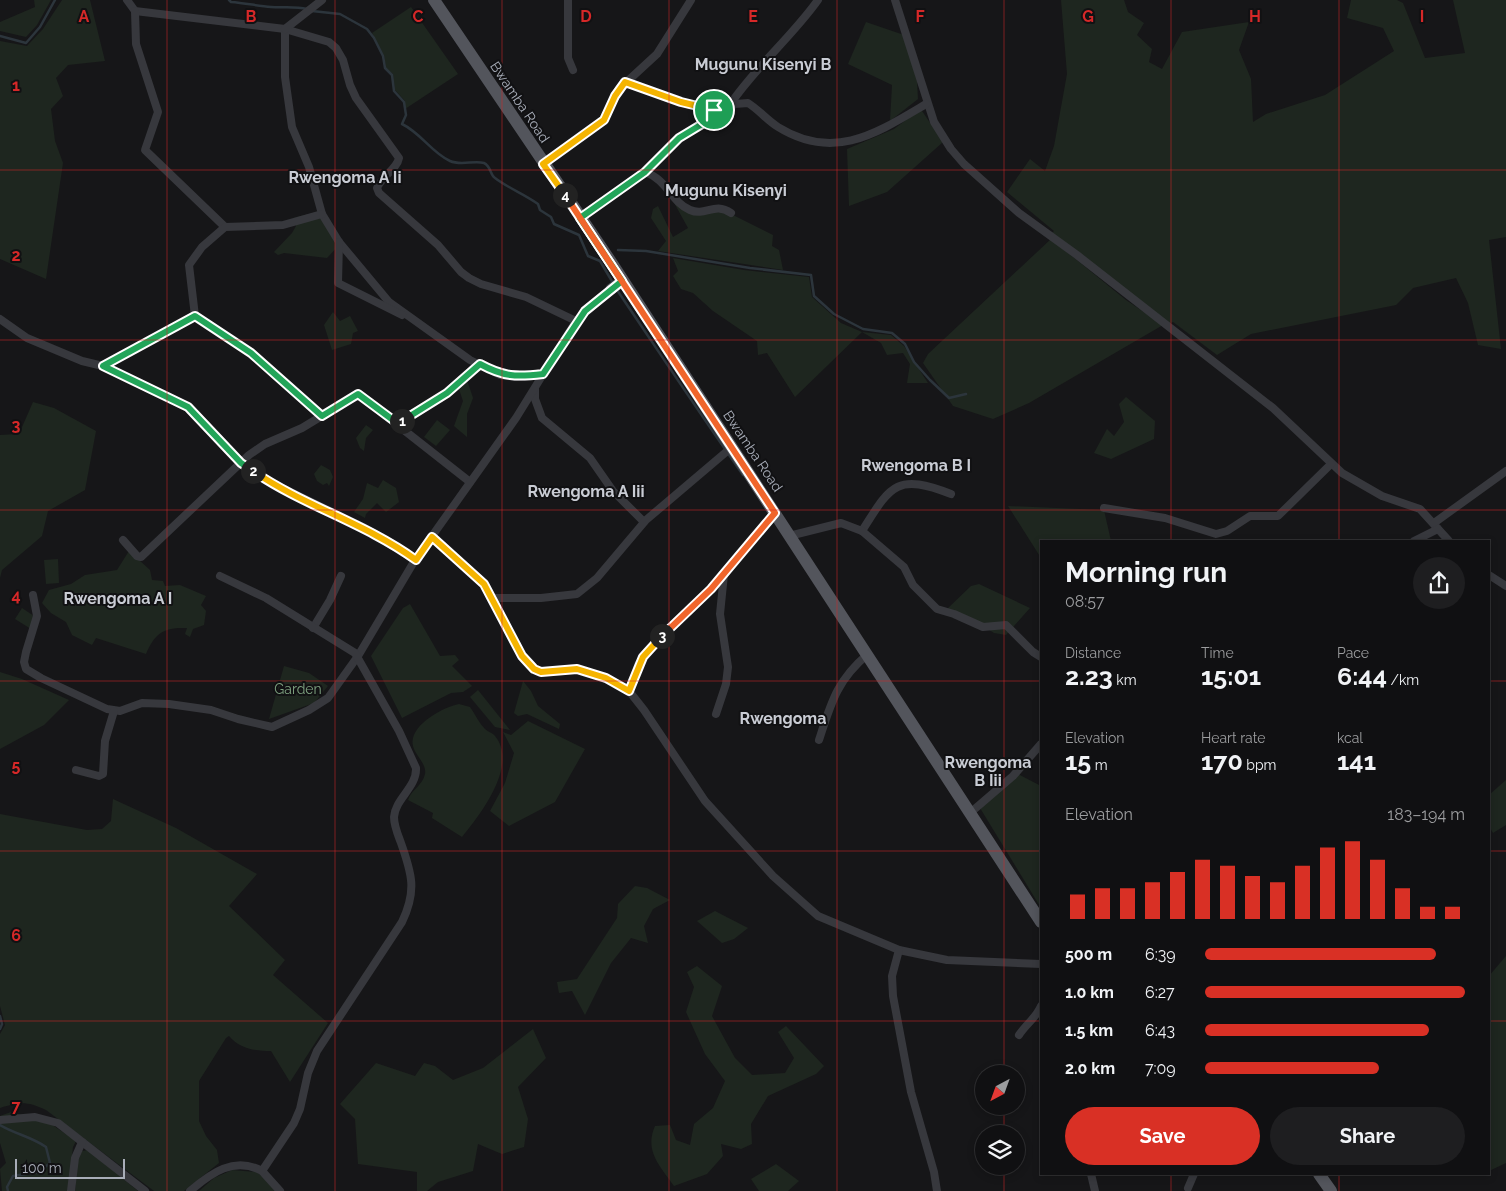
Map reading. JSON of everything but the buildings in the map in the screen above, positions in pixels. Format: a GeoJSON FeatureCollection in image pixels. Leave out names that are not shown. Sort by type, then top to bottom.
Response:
{"type":"FeatureCollection","features":[{"type":"Feature","properties":{"kind":"main road","name":"Bwamba Road"},"geometry":{"type":"LineString","coordinates":[[434,0],[732,447],[1040,920]]}},
{"type":"Feature","properties":{"kind":"main road"},"geometry":{"type":"LineString","coordinates":[[1320,1175],[1331,1191]]}},
{"type":"Feature","properties":{"kind":"street"},"geometry":{"type":"LineString","coordinates":[[127,0],[135,11],[136,44],[158,112],[145,150],[225,227]]}},
{"type":"Feature","properties":{"kind":"street"},"geometry":{"type":"LineString","coordinates":[[285,29],[322,0]]}},
{"type":"Feature","properties":{"kind":"street"},"geometry":{"type":"LineString","coordinates":[[568,0],[568,58],[573,70]]}},
{"type":"Feature","properties":{"kind":"street"},"geometry":{"type":"LineString","coordinates":[[543,164],[604,120],[615,96],[625,82],[657,54],[691,0]]}},
{"type":"Feature","properties":{"kind":"street"},"geometry":{"type":"LineString","coordinates":[[724,111],[743,84],[785,41],[818,0]]}},
{"type":"Feature","properties":{"kind":"street"},"geometry":{"type":"LineString","coordinates":[[896,0],[926,104],[934,122],[951,149],[1020,214],[1076,255],[1273,408],[1331,464],[1382,496],[1420,509],[1449,540]]}},
{"type":"Feature","properties":{"kind":"street"},"geometry":{"type":"LineString","coordinates":[[135,11],[285,29],[321,38],[336,48],[343,60],[356,98],[400,160],[379,184],[379,193],[438,245],[460,272],[469,278],[481,284],[526,296],[576,322]]}},
{"type":"Feature","properties":{"kind":"street"},"geometry":{"type":"LineString","coordinates":[[285,29],[285,77],[292,127],[309,167],[322,214],[339,242],[389,302],[480,364],[500,375],[517,377],[543,374]]}},
{"type":"Feature","properties":{"kind":"street"},"geometry":{"type":"LineString","coordinates":[[625,82],[681,102],[724,111]]}},
{"type":"Feature","properties":{"kind":"street"},"geometry":{"type":"LineString","coordinates":[[580,218],[645,172],[671,144],[741,102],[748,103],[786,131],[815,141],[835,143],[849,142],[868,136],[926,104]]}},
{"type":"Feature","properties":{"kind":"street"},"geometry":{"type":"LineString","coordinates":[[645,172],[661,179],[677,202],[688,209],[705,212],[724,208],[731,213]]}},
{"type":"Feature","properties":{"kind":"street"},"geometry":{"type":"LineString","coordinates":[[322,214],[283,224],[225,227],[202,247],[189,265],[195,316],[251,353],[322,416]]}},
{"type":"Feature","properties":{"kind":"street"},"geometry":{"type":"LineString","coordinates":[[339,242],[338,283],[410,318]]}},
{"type":"Feature","properties":{"kind":"street"},"geometry":{"type":"LineString","coordinates":[[33,595],[38,616],[26,652],[24,662],[26,669],[41,678],[114,711],[127,709],[135,704],[152,702],[211,710],[238,720],[272,727],[309,710],[328,698],[358,656],[416,560],[534,389],[576,322],[622,281]]}},
{"type":"Feature","properties":{"kind":"street"},"geometry":{"type":"LineString","coordinates":[[103,366],[195,316]]}},
{"type":"Feature","properties":{"kind":"street"},"geometry":{"type":"LineString","coordinates":[[0,319],[27,338],[44,346],[82,361],[103,366],[188,407],[241,463],[268,481],[362,527],[416,560]]}},
{"type":"Feature","properties":{"kind":"street"},"geometry":{"type":"LineString","coordinates":[[397,423],[447,393],[480,364]]}},
{"type":"Feature","properties":{"kind":"street"},"geometry":{"type":"LineString","coordinates":[[534,389],[535,399],[542,418],[590,458],[613,491],[644,522]]}},
{"type":"Feature","properties":{"kind":"street"},"geometry":{"type":"LineString","coordinates":[[123,540],[137,556],[141,557],[184,514],[265,444],[302,428],[358,394],[470,482]]}},
{"type":"Feature","properties":{"kind":"street"},"geometry":{"type":"LineString","coordinates":[[493,598],[574,596],[596,578],[644,522],[732,447]]}},
{"type":"Feature","properties":{"kind":"street"},"geometry":{"type":"LineString","coordinates":[[1104,508],[1164,518],[1216,534],[1223,533],[1250,516],[1278,516],[1331,464]]}},
{"type":"Feature","properties":{"kind":"street"},"geometry":{"type":"LineString","coordinates":[[1415,540],[1506,471]]}},
{"type":"Feature","properties":{"kind":"street"},"geometry":{"type":"LineString","coordinates":[[862,531],[879,503],[897,485],[908,483],[951,494]]}},
{"type":"Feature","properties":{"kind":"street"},"geometry":{"type":"LineString","coordinates":[[629,691],[638,665],[647,650],[724,574],[775,513]]}},
{"type":"Feature","properties":{"kind":"street"},"geometry":{"type":"LineString","coordinates":[[789,536],[841,523],[862,531],[904,567],[913,585],[924,594],[931,605],[983,627],[1006,625],[1033,652],[1040,656]]}},
{"type":"Feature","properties":{"kind":"street"},"geometry":{"type":"LineString","coordinates":[[432,537],[480,579],[493,598],[522,656],[534,669],[541,672],[577,669],[606,678],[629,691],[644,710],[705,801],[773,876],[818,916],[899,950],[947,960],[1040,964]]}},
{"type":"Feature","properties":{"kind":"street"},"geometry":{"type":"LineString","coordinates":[[716,714],[726,684],[728,667],[720,614],[724,574]]}},
{"type":"Feature","properties":{"kind":"street"},"geometry":{"type":"LineString","coordinates":[[220,576],[266,598],[312,628],[348,647],[358,656],[400,731],[416,768],[417,775],[398,806],[394,819],[411,869],[413,885],[411,900],[392,939],[317,1051],[308,1073],[294,1123],[262,1171]]}},
{"type":"Feature","properties":{"kind":"street"},"geometry":{"type":"LineString","coordinates":[[312,628],[330,600],[341,576]]}},
{"type":"Feature","properties":{"kind":"street"},"geometry":{"type":"LineString","coordinates":[[1490,576],[1506,586]]}},
{"type":"Feature","properties":{"kind":"street"},"geometry":{"type":"LineString","coordinates":[[819,740],[836,690],[850,670],[868,654]]}},
{"type":"Feature","properties":{"kind":"street"},"geometry":{"type":"LineString","coordinates":[[76,770],[99,776],[103,774],[105,741],[114,711]]}},
{"type":"Feature","properties":{"kind":"street"},"geometry":{"type":"LineString","coordinates":[[970,813],[1018,772],[1040,745]]}},
{"type":"Feature","properties":{"kind":"street"},"geometry":{"type":"LineString","coordinates":[[899,950],[892,976],[893,996],[912,1092],[934,1172],[936,1191]]}},
{"type":"Feature","properties":{"kind":"street"},"geometry":{"type":"LineString","coordinates":[[1019,1035],[1026,1023],[1037,1016],[1040,1008]]}},
{"type":"Feature","properties":{"kind":"street"},"geometry":{"type":"LineString","coordinates":[[0,1120],[25,1117],[45,1119],[58,1123],[144,1191]]}},
{"type":"Feature","properties":{"kind":"street"},"geometry":{"type":"LineString","coordinates":[[71,1191],[75,1158],[82,1142]]}},
{"type":"Feature","properties":{"kind":"street"},"geometry":{"type":"LineString","coordinates":[[190,1191],[211,1173],[222,1168],[246,1165],[262,1171],[280,1191]]}},
{"type":"Feature","properties":{"kind":"street"},"geometry":{"type":"LineString","coordinates":[[1092,1175],[1095,1191]]}},
{"type":"Feature","properties":{"kind":"street"},"geometry":{"type":"LineString","coordinates":[[1188,1188],[1194,1175]]}},
{"type":"Feature","properties":{"kind":"green space"},"geometry":{"type":"Polygon","coordinates":[[[34,0],[51,0],[37,25],[26,37],[0,31],[0,22],[35,7],[34,0]]]}},
{"type":"Feature","properties":{"kind":"green space"},"geometry":{"type":"Polygon","coordinates":[[[62,0],[90,0],[105,61],[68,65],[56,78],[63,96],[51,109],[55,141],[63,163],[46,279],[0,259],[0,41],[27,46],[43,29],[62,0]]]}},
{"type":"Feature","properties":{"kind":"green space"},"geometry":{"type":"Polygon","coordinates":[[[1061,0],[1124,0],[1128,12],[1144,23],[1137,35],[1152,49],[1149,62],[1162,69],[1182,32],[1249,22],[1239,50],[1251,79],[1253,122],[1266,114],[1325,95],[1394,51],[1383,28],[1347,18],[1351,0],[1397,0],[1403,3],[1425,58],[1465,53],[1453,0],[1506,0],[1506,237],[1489,240],[1501,349],[1478,345],[1468,303],[1456,278],[1413,288],[1396,305],[1251,334],[1217,355],[1173,322],[1169,324],[1052,233],[1054,231],[1007,192],[1030,159],[1045,171],[1054,146],[1067,74],[1061,0]]]}},
{"type":"Feature","properties":{"kind":"green space"},"geometry":{"type":"Polygon","coordinates":[[[411,7],[458,74],[405,109],[405,101],[395,90],[393,74],[386,68],[384,56],[372,33],[411,7]]]}},
{"type":"Feature","properties":{"kind":"green space"},"geometry":{"type":"Polygon","coordinates":[[[866,22],[904,35],[917,81],[918,99],[890,121],[892,85],[848,64],[866,22]]]}},
{"type":"Feature","properties":{"kind":"green space"},"geometry":{"type":"Polygon","coordinates":[[[918,111],[922,111],[943,142],[887,192],[849,206],[847,149],[894,129],[918,111]]]}},
{"type":"Feature","properties":{"kind":"green space"},"geometry":{"type":"Polygon","coordinates":[[[672,199],[700,211],[712,208],[733,215],[773,235],[772,246],[779,250],[783,270],[658,251],[666,241],[651,218],[653,209],[658,206],[673,237],[688,228],[672,199]]]}},
{"type":"Feature","properties":{"kind":"green space"},"geometry":{"type":"Polygon","coordinates":[[[320,211],[340,244],[327,258],[284,253],[278,255],[274,252],[296,226],[293,218],[320,211]]]}},
{"type":"Feature","properties":{"kind":"green space"},"geometry":{"type":"Polygon","coordinates":[[[1051,239],[1126,300],[1163,325],[1029,403],[993,419],[953,406],[923,363],[928,354],[1051,239]]]}},
{"type":"Feature","properties":{"kind":"green space"},"geometry":{"type":"Polygon","coordinates":[[[673,258],[744,270],[809,277],[812,297],[841,323],[862,332],[795,397],[767,353],[758,355],[757,341],[713,311],[693,293],[681,289],[673,276],[678,271],[673,258]]]}},
{"type":"Feature","properties":{"kind":"green space"},"geometry":{"type":"Polygon","coordinates":[[[333,312],[340,321],[350,316],[358,331],[353,333],[351,344],[332,350],[324,325],[333,312]]]}},
{"type":"Feature","properties":{"kind":"green space"},"geometry":{"type":"Polygon","coordinates":[[[862,332],[891,335],[904,346],[928,383],[907,383],[910,364],[903,353],[887,355],[881,343],[862,332]]]}},
{"type":"Feature","properties":{"kind":"green space"},"geometry":{"type":"Polygon","coordinates":[[[467,380],[473,398],[467,414],[467,437],[454,426],[463,401],[457,383],[467,380]]]}},
{"type":"Feature","properties":{"kind":"green space"},"geometry":{"type":"Polygon","coordinates":[[[1126,397],[1155,421],[1154,439],[1111,459],[1094,453],[1107,429],[1114,436],[1124,422],[1119,404],[1126,397]]]}},
{"type":"Feature","properties":{"kind":"green space"},"geometry":{"type":"Polygon","coordinates":[[[33,402],[54,408],[96,431],[85,490],[48,511],[42,536],[2,570],[0,578],[0,435],[19,434],[33,402]]]}},
{"type":"Feature","properties":{"kind":"green space"},"geometry":{"type":"Polygon","coordinates":[[[437,420],[450,430],[436,446],[424,437],[437,420]]]}},
{"type":"Feature","properties":{"kind":"green space"},"geometry":{"type":"Polygon","coordinates":[[[366,425],[373,430],[366,438],[364,451],[360,448],[356,438],[366,425]]]}},
{"type":"Feature","properties":{"kind":"green space"},"geometry":{"type":"Polygon","coordinates":[[[321,465],[330,470],[333,477],[329,486],[327,483],[323,485],[317,481],[314,474],[321,465]]]}},
{"type":"Feature","properties":{"kind":"green space"},"geometry":{"type":"Polygon","coordinates":[[[383,480],[396,488],[399,502],[386,512],[377,503],[366,514],[365,518],[354,512],[363,499],[367,483],[378,488],[383,480]]]}},
{"type":"Feature","properties":{"kind":"green space"},"geometry":{"type":"Polygon","coordinates":[[[1008,506],[1104,510],[1111,540],[1040,540],[1040,556],[1008,506]]]}},
{"type":"Feature","properties":{"kind":"green space"},"geometry":{"type":"Polygon","coordinates":[[[129,551],[150,570],[152,580],[163,581],[165,586],[180,585],[206,596],[201,605],[206,611],[204,625],[193,629],[190,637],[185,634],[187,628],[167,630],[157,636],[146,654],[96,638],[92,645],[72,635],[66,622],[51,613],[42,603],[49,590],[71,584],[85,575],[117,570],[129,551]]]}},
{"type":"Feature","properties":{"kind":"green space"},"geometry":{"type":"Polygon","coordinates":[[[58,559],[59,583],[46,584],[44,560],[58,559]]]}},
{"type":"Feature","properties":{"kind":"green space"},"geometry":{"type":"Polygon","coordinates":[[[979,584],[1030,608],[1006,635],[994,633],[971,618],[947,609],[971,586],[979,584]]]}},
{"type":"Feature","properties":{"kind":"green space"},"geometry":{"type":"Polygon","coordinates":[[[410,604],[440,656],[455,655],[459,660],[452,666],[472,686],[463,692],[451,693],[402,718],[371,656],[403,608],[410,604]]]}},
{"type":"Feature","properties":{"kind":"green space"},"geometry":{"type":"Polygon","coordinates":[[[22,608],[37,618],[31,629],[15,619],[22,608]]]}},
{"type":"Feature","properties":{"kind":"green space","name":"Garden"},"geometry":{"type":"Polygon","coordinates":[[[284,666],[309,673],[328,686],[314,703],[269,719],[284,666]]]}},
{"type":"Feature","properties":{"kind":"green space"},"geometry":{"type":"Polygon","coordinates":[[[0,672],[22,679],[69,700],[44,725],[0,749],[0,672]]]}},
{"type":"Feature","properties":{"kind":"green space"},"geometry":{"type":"Polygon","coordinates":[[[523,681],[531,691],[538,706],[560,724],[559,729],[527,714],[518,716],[514,713],[523,681]]]}},
{"type":"Feature","properties":{"kind":"green space"},"geometry":{"type":"Polygon","coordinates":[[[478,690],[510,730],[495,727],[470,697],[478,690]]]}},
{"type":"Feature","properties":{"kind":"green space"},"geometry":{"type":"Polygon","coordinates":[[[459,704],[470,707],[483,727],[495,736],[501,748],[502,761],[500,775],[487,803],[462,837],[432,818],[433,813],[408,800],[425,774],[423,763],[413,746],[416,731],[436,713],[459,704]]]}},
{"type":"Feature","properties":{"kind":"green space"},"geometry":{"type":"Polygon","coordinates":[[[528,721],[585,749],[555,802],[509,826],[490,811],[505,783],[514,753],[503,732],[511,735],[528,721]]]}},
{"type":"Feature","properties":{"kind":"green space"},"geometry":{"type":"Polygon","coordinates":[[[1016,773],[1040,785],[1040,906],[980,808],[1016,773]]]}},
{"type":"Feature","properties":{"kind":"green space"},"geometry":{"type":"Polygon","coordinates":[[[1506,780],[1506,825],[1493,833],[1490,828],[1490,794],[1506,780]]]}},
{"type":"Feature","properties":{"kind":"green space"},"geometry":{"type":"Polygon","coordinates":[[[113,799],[176,828],[257,874],[229,906],[285,960],[273,975],[328,1023],[290,1082],[271,1051],[248,1048],[238,1044],[229,1036],[226,1038],[199,1081],[199,1121],[206,1136],[217,1150],[219,1163],[184,1191],[154,1191],[46,1110],[23,1103],[0,1108],[0,1034],[5,1025],[0,1006],[0,814],[87,830],[102,829],[111,821],[113,799]]]}},
{"type":"Feature","properties":{"kind":"green space"},"geometry":{"type":"Polygon","coordinates":[[[635,886],[647,888],[670,900],[653,909],[644,926],[648,943],[631,938],[611,963],[585,1015],[572,991],[559,993],[557,982],[577,979],[617,918],[618,904],[635,886]]]}},
{"type":"Feature","properties":{"kind":"green space"},"geometry":{"type":"Polygon","coordinates":[[[715,911],[748,928],[734,939],[722,943],[697,921],[715,911]]]}},
{"type":"Feature","properties":{"kind":"green space"},"geometry":{"type":"Polygon","coordinates":[[[1506,956],[1506,1163],[1490,1171],[1490,975],[1506,956]]]}},
{"type":"Feature","properties":{"kind":"green space"},"geometry":{"type":"Polygon","coordinates":[[[697,966],[722,986],[712,1016],[735,1058],[752,1075],[785,1073],[794,1058],[778,1032],[786,1026],[824,1066],[816,1074],[768,1096],[751,1124],[752,1144],[741,1149],[721,1144],[723,1156],[707,1174],[674,1186],[659,1165],[652,1151],[651,1143],[655,1126],[670,1125],[676,1140],[690,1145],[694,1124],[713,1108],[725,1081],[705,1054],[686,1012],[694,987],[687,972],[697,966]]]}},
{"type":"Feature","properties":{"kind":"green space"},"geometry":{"type":"Polygon","coordinates":[[[533,1029],[546,1058],[518,1087],[528,1119],[524,1147],[502,1154],[478,1144],[473,1171],[438,1182],[427,1191],[417,1191],[417,1172],[358,1164],[355,1119],[340,1104],[376,1063],[415,1076],[424,1063],[435,1066],[453,1080],[483,1068],[533,1029]]]}},
{"type":"Feature","properties":{"kind":"green space"},"geometry":{"type":"Polygon","coordinates":[[[11,1112],[48,1122],[76,1141],[73,1147],[68,1191],[2,1191],[0,1169],[6,1163],[0,1143],[0,1116],[11,1112]]]}},
{"type":"Feature","properties":{"kind":"green space"},"geometry":{"type":"Polygon","coordinates":[[[88,1150],[138,1191],[75,1191],[78,1161],[82,1151],[88,1150]]]}},
{"type":"Feature","properties":{"kind":"green space"},"geometry":{"type":"Polygon","coordinates":[[[776,1164],[799,1181],[788,1191],[759,1191],[751,1179],[776,1164]]]}},
{"type":"Feature","properties":{"kind":"green space"},"geometry":{"type":"Polygon","coordinates":[[[232,1170],[257,1172],[278,1191],[199,1191],[214,1178],[232,1170]]]}},
{"type":"Feature","properties":{"kind":"waterway"},"geometry":{"type":"LineString","coordinates":[[0,36],[26,43],[40,27],[55,0]]}},
{"type":"Feature","properties":{"kind":"waterway"},"geometry":{"type":"LineString","coordinates":[[229,0],[231,2],[266,7],[307,9]]}},
{"type":"Feature","properties":{"kind":"waterway"},"geometry":{"type":"LineString","coordinates":[[312,11],[340,14],[367,29],[383,56],[385,68],[392,75],[394,91],[404,102],[406,115],[402,124],[415,132],[450,161],[486,164],[493,177],[538,204],[540,210],[551,217],[554,224],[579,235],[588,256],[600,261],[613,283]]}},
{"type":"Feature","properties":{"kind":"waterway"},"geometry":{"type":"LineString","coordinates":[[618,250],[646,251],[750,268],[811,275],[814,296],[834,314],[863,329],[892,333],[905,344],[914,362],[949,398],[966,394]]}},
{"type":"Feature","properties":{"kind":"waterway"},"geometry":{"type":"LineString","coordinates":[[617,290],[743,475]]}},
{"type":"Feature","properties":{"kind":"waterway"},"geometry":{"type":"LineString","coordinates":[[0,1016],[2,1024],[0,1029]]}},
{"type":"Feature","properties":{"kind":"waterway"},"geometry":{"type":"LineString","coordinates":[[0,1125],[46,1147],[50,1163],[39,1172],[13,1176],[7,1187],[8,1191]]}},
{"type":"Feature","properties":{"kind":"district","name":"Mugunu Kisenyi B"},"geometry":{"type":"Point","coordinates":[763,64]}},
{"type":"Feature","properties":{"kind":"district","name":"Rwengoma A Ii"},"geometry":{"type":"Point","coordinates":[345,177]}},
{"type":"Feature","properties":{"kind":"district","name":"Mugunu Kisenyi"},"geometry":{"type":"Point","coordinates":[726,190]}},
{"type":"Feature","properties":{"kind":"district","name":"Rwengoma B I"},"geometry":{"type":"Point","coordinates":[916,465]}},
{"type":"Feature","properties":{"kind":"district","name":"Rwengoma A Iii"},"geometry":{"type":"Point","coordinates":[586,491]}},
{"type":"Feature","properties":{"kind":"district","name":"Rwengoma A I"},"geometry":{"type":"Point","coordinates":[118,598]}},
{"type":"Feature","properties":{"kind":"district","name":"Rwengoma"},"geometry":{"type":"Point","coordinates":[783,718]}},
{"type":"Feature","properties":{"kind":"district","name":"Rwengoma B Iii"},"geometry":{"type":"Point","coordinates":[988,771]}},
{"type":"Feature","properties":{"kind":"route"},"geometry":{"type":"LineString","coordinates":[[714,110],[681,102],[625,82],[615,96],[604,120],[543,164],[580,218],[613,265],[775,513],[711,589],[647,650],[638,665],[629,691],[606,678],[577,669],[570,668],[541,672],[534,669],[522,656],[484,584],[432,537],[416,560],[401,549],[362,527],[287,492],[268,481],[241,463],[188,407],[103,366],[195,316],[251,353],[322,416],[358,394],[397,423],[447,393],[480,364],[500,375],[517,377],[543,374],[585,311],[622,281],[580,218],[634,182],[671,144],[687,132],[722,112],[714,110]]}}]}
